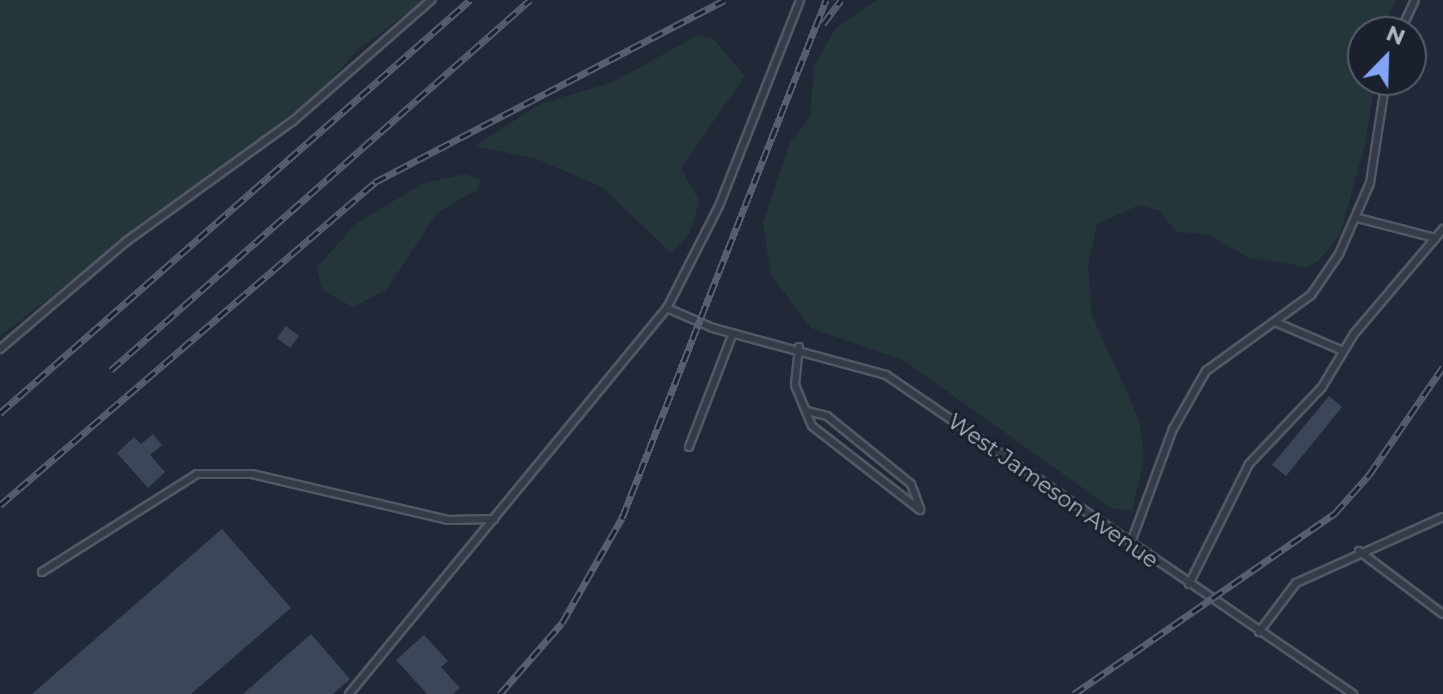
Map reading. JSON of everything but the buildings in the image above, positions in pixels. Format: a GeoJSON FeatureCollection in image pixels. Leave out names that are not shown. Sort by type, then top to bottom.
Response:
{"type":"FeatureCollection","features":[{"type":"Feature","properties":{"kind":"lane"},"geometry":{"type":"LineString","coordinates":[[0,349],[127,241],[293,121],[431,0]]}},
{"type":"Feature","properties":{"kind":"lane"},"geometry":{"type":"LineString","coordinates":[[349,694],[667,308],[719,206],[800,0]]}},
{"type":"Feature","properties":{"kind":"lane"},"geometry":{"type":"LineString","coordinates":[[1130,545],[1173,429],[1206,371],[1311,295],[1358,218],[1383,96]]}},
{"type":"Feature","properties":{"kind":"lane"},"geometry":{"type":"LineString","coordinates":[[1358,218],[1435,238]]}},
{"type":"Feature","properties":{"kind":"lane"},"geometry":{"type":"LineString","coordinates":[[1189,584],[1249,464],[1322,387],[1343,351],[1443,229]]}},
{"type":"Feature","properties":{"kind":"lane","name":"West Jameson Avenue"},"geometry":{"type":"LineString","coordinates":[[667,308],[733,333],[799,347],[886,375],[1130,545],[1353,694]]}},
{"type":"Feature","properties":{"kind":"lane"},"geometry":{"type":"LineString","coordinates":[[1275,322],[1343,351]]}},
{"type":"Feature","properties":{"kind":"lane"},"geometry":{"type":"LineString","coordinates":[[689,447],[733,333]]}},
{"type":"Feature","properties":{"kind":"lane"},"geometry":{"type":"LineString","coordinates":[[799,347],[794,373],[812,426],[920,510],[911,484],[827,416],[807,411]]}},
{"type":"Feature","properties":{"kind":"lane"},"geometry":{"type":"LineString","coordinates":[[42,572],[197,474],[252,474],[448,520],[494,519]]}},
{"type":"Feature","properties":{"kind":"lane"},"geometry":{"type":"LineString","coordinates":[[1259,632],[1296,583],[1359,551],[1443,517]]}},
{"type":"Feature","properties":{"kind":"lane"},"geometry":{"type":"LineString","coordinates":[[1359,551],[1443,614]]}},
{"type":"Feature","properties":{"kind":"shaded area"},"geometry":{"type":"Polygon","coordinates":[[[0,0],[425,0],[356,51],[323,90],[0,336],[0,0]]]}},
{"type":"Feature","properties":{"kind":"shaded area"},"geometry":{"type":"Polygon","coordinates":[[[876,0],[1396,0],[1388,16],[1347,16],[1347,96],[1372,96],[1365,144],[1340,235],[1318,261],[1307,267],[1247,257],[1207,234],[1176,232],[1160,211],[1139,205],[1097,224],[1088,266],[1092,315],[1139,420],[1144,457],[1132,511],[1111,508],[903,360],[811,328],[771,275],[763,223],[790,143],[810,117],[814,67],[835,29],[876,0]]]}},
{"type":"Feature","properties":{"kind":"shaded area"},"geometry":{"type":"Polygon","coordinates":[[[698,35],[713,39],[745,76],[681,168],[699,201],[690,233],[671,253],[602,187],[537,159],[475,146],[540,104],[613,82],[698,35]]]}},
{"type":"Feature","properties":{"kind":"shaded area"},"geometry":{"type":"Polygon","coordinates":[[[463,174],[480,179],[478,189],[437,213],[386,290],[353,307],[322,290],[317,267],[357,223],[422,184],[463,174]]]}},
{"type":"Feature","properties":{"kind":"railway"},"geometry":{"type":"LineString","coordinates":[[0,413],[470,0]]}},
{"type":"Feature","properties":{"kind":"railway"},"geometry":{"type":"LineString","coordinates":[[111,370],[530,0]]}},
{"type":"Feature","properties":{"kind":"railway"},"geometry":{"type":"LineString","coordinates":[[0,505],[375,182],[725,0]]}},
{"type":"Feature","properties":{"kind":"railway"},"geometry":{"type":"LineString","coordinates":[[500,694],[562,623],[622,518],[826,0]]}},
{"type":"Feature","properties":{"kind":"railway"},"geometry":{"type":"LineString","coordinates":[[823,24],[841,0]]}},
{"type":"Feature","properties":{"kind":"railway"},"geometry":{"type":"LineString","coordinates":[[1074,694],[1335,513],[1369,475],[1443,367]]}}]}
